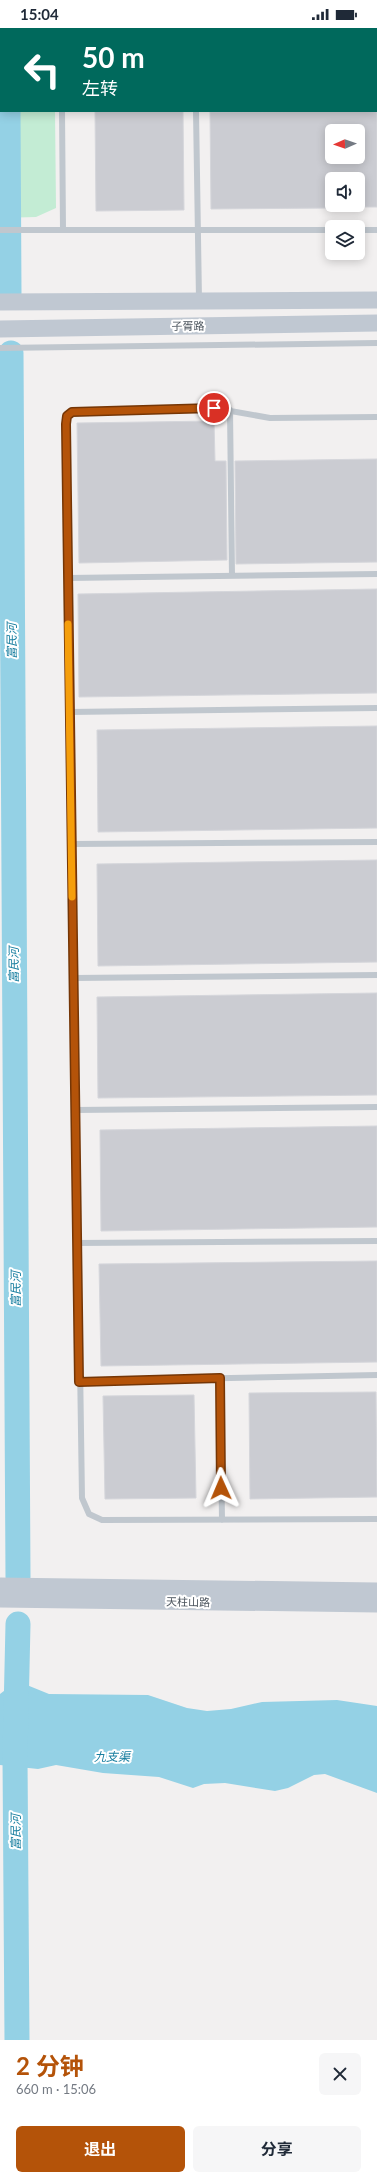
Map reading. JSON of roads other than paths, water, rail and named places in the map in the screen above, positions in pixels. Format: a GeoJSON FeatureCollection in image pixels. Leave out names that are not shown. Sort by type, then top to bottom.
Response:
{"type":"FeatureCollection","features":[{"type":"Feature","properties":{"kind":"street"},"geometry":{"type":"LineString","coordinates":[[0,302],[377,300]]}},
{"type":"Feature","properties":{"kind":"street","name":"子胥路"},"geometry":{"type":"LineString","coordinates":[[0,329],[377,323]]}},
{"type":"Feature","properties":{"kind":"street","name":"天柱山路"},"geometry":{"type":"LineString","coordinates":[[0,1586],[377,1591]]}},
{"type":"Feature","properties":{"kind":"street","name":"天柱山路"},"geometry":{"type":"LineString","coordinates":[[0,1599],[377,1604]]}},
{"type":"Feature","properties":{"kind":"lane"},"geometry":{"type":"LineString","coordinates":[[62,112],[62,230]]}},
{"type":"Feature","properties":{"kind":"lane"},"geometry":{"type":"LineString","coordinates":[[196,112],[199,300]]}},
{"type":"Feature","properties":{"kind":"lane"},"geometry":{"type":"LineString","coordinates":[[0,230],[325,230]]}},
{"type":"Feature","properties":{"kind":"lane"},"geometry":{"type":"LineString","coordinates":[[365,230],[377,230]]}},
{"type":"Feature","properties":{"kind":"lane"},"geometry":{"type":"LineString","coordinates":[[0,348],[377,343]]}},
{"type":"Feature","properties":{"kind":"lane"},"geometry":{"type":"LineString","coordinates":[[377,417],[270,418],[214,408],[72,412],[67,416],[75,1110],[82,1498],[89,1514],[102,1520],[377,1519]]}},
{"type":"Feature","properties":{"kind":"lane"},"geometry":{"type":"LineString","coordinates":[[230,410],[232,576]]}},
{"type":"Feature","properties":{"kind":"lane"},"geometry":{"type":"LineString","coordinates":[[68,578],[377,574]]}},
{"type":"Feature","properties":{"kind":"lane"},"geometry":{"type":"LineString","coordinates":[[70,712],[377,708]]}},
{"type":"Feature","properties":{"kind":"lane"},"geometry":{"type":"LineString","coordinates":[[72,844],[377,842]]}},
{"type":"Feature","properties":{"kind":"lane"},"geometry":{"type":"LineString","coordinates":[[74,978],[377,975]]}},
{"type":"Feature","properties":{"kind":"lane"},"geometry":{"type":"LineString","coordinates":[[75,1110],[377,1107]]}},
{"type":"Feature","properties":{"kind":"lane"},"geometry":{"type":"LineString","coordinates":[[77,1243],[377,1241]]}},
{"type":"Feature","properties":{"kind":"lane"},"geometry":{"type":"LineString","coordinates":[[79,1382],[377,1375]]}},
{"type":"Feature","properties":{"kind":"lane"},"geometry":{"type":"LineString","coordinates":[[220,1378],[222,1520]]}},
{"type":"Feature","properties":{"kind":"water","name":"九支渠"},"geometry":{"type":"Polygon","coordinates":[[[17,1681],[49,1694],[148,1695],[187,1708],[207,1711],[231,1709],[262,1702],[337,1700],[377,1706],[377,1793],[325,1774],[314,1775],[288,1788],[275,1791],[225,1783],[204,1784],[193,1788],[159,1777],[103,1773],[56,1765],[38,1769],[0,1765],[0,1694],[17,1681]]]}},
{"type":"Feature","properties":{"kind":"waterway","name":"富民河"},"geometry":{"type":"LineString","coordinates":[[8,112],[9,293]]}},
{"type":"Feature","properties":{"kind":"waterway","name":"富民河"},"geometry":{"type":"LineString","coordinates":[[11,353],[18,1577]]}},
{"type":"Feature","properties":{"kind":"waterway","name":"富民河"},"geometry":{"type":"LineString","coordinates":[[17,2040],[15,1757],[18,1624]]}}]}
